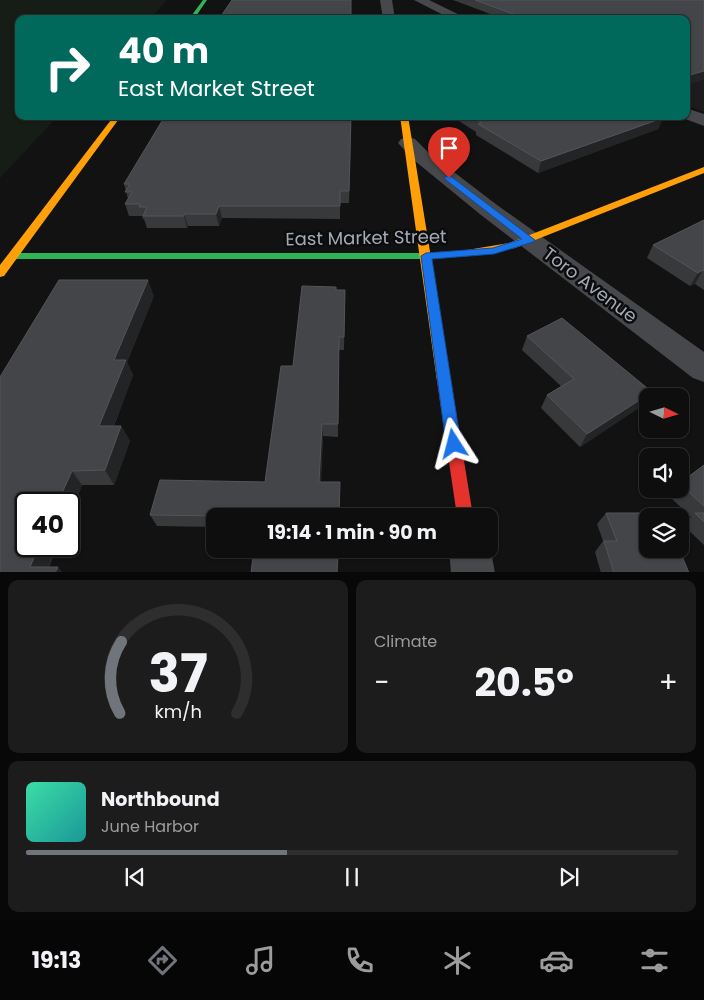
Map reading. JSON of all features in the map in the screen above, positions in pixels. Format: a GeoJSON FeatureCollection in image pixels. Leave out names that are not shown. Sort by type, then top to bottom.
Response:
{"type":"FeatureCollection","features":[{"type":"Feature","properties":{"kind":"street"},"geometry":{"type":"LineString","coordinates":[[194,15],[205,0]]}},
{"type":"Feature","properties":{"kind":"street"},"geometry":{"type":"LineString","coordinates":[[386,0],[388,15]]}},
{"type":"Feature","properties":{"kind":"street"},"geometry":{"type":"LineString","coordinates":[[420,0],[453,15]]}},
{"type":"Feature","properties":{"kind":"street"},"geometry":{"type":"LineString","coordinates":[[690,115],[704,121]]}},
{"type":"Feature","properties":{"kind":"street"},"geometry":{"type":"LineString","coordinates":[[0,273],[115,120]]}},
{"type":"Feature","properties":{"kind":"street"},"geometry":{"type":"LineString","coordinates":[[405,120],[464,508]]}},
{"type":"Feature","properties":{"kind":"street","name":"Toro Avenue"},"geometry":{"type":"LineString","coordinates":[[408,143],[422,157],[530,240],[704,369]]}},
{"type":"Feature","properties":{"kind":"street","name":"East Market Street"},"geometry":{"type":"LineString","coordinates":[[13,256],[426,256],[494,251],[530,240],[704,170]]}},
{"type":"Feature","properties":{"kind":"street"},"geometry":{"type":"LineString","coordinates":[[471,558],[473,572]]}},
{"type":"Feature","properties":{"kind":"shaded area"},"geometry":{"type":"Polygon","coordinates":[[[0,0],[167,0],[154,15],[15,15],[15,120],[54,120],[0,178],[0,0]]]}},
{"type":"Feature","properties":{"kind":"shaded area"},"geometry":{"type":"Polygon","coordinates":[[[704,57],[704,112],[690,107],[690,62],[704,57]]]}},
{"type":"Feature","properties":{"kind":"building"},"geometry":{"type":"Polygon","coordinates":[[[232,0],[351,0],[351,15],[222,15],[232,0]]]}},
{"type":"Feature","properties":{"kind":"building"},"geometry":{"type":"Polygon","coordinates":[[[475,0],[704,0],[704,71],[690,75],[690,15],[516,15],[475,0]]]}},
{"type":"Feature","properties":{"kind":"building"},"geometry":{"type":"Polygon","coordinates":[[[163,120],[351,120],[349,191],[340,191],[340,206],[219,206],[216,214],[143,216],[147,207],[139,207],[140,204],[125,204],[132,192],[125,192],[130,184],[124,184],[163,120]]]}},
{"type":"Feature","properties":{"kind":"building"},"geometry":{"type":"Polygon","coordinates":[[[477,120],[657,120],[541,161],[478,124],[482,123],[477,120]]]}},
{"type":"Feature","properties":{"kind":"building"},"geometry":{"type":"Polygon","coordinates":[[[704,220],[704,271],[698,273],[653,245],[704,220]]]}},
{"type":"Feature","properties":{"kind":"building"},"geometry":{"type":"Polygon","coordinates":[[[59,280],[148,280],[114,360],[126,360],[99,426],[121,426],[105,470],[72,471],[62,492],[15,492],[15,557],[34,557],[30,567],[58,567],[56,572],[0,572],[0,377],[59,280]]]}},
{"type":"Feature","properties":{"kind":"building"},"geometry":{"type":"Polygon","coordinates":[[[302,286],[336,287],[336,290],[345,290],[344,337],[339,337],[338,424],[322,424],[319,482],[340,482],[339,508],[206,508],[206,516],[150,515],[160,480],[265,482],[281,366],[293,366],[302,286]]]}},
{"type":"Feature","properties":{"kind":"building"},"geometry":{"type":"Polygon","coordinates":[[[562,318],[647,388],[639,388],[639,400],[587,434],[547,395],[574,379],[527,336],[562,318]]]}},
{"type":"Feature","properties":{"kind":"building"},"geometry":{"type":"Polygon","coordinates":[[[704,465],[704,506],[689,492],[689,476],[704,465]]]}},
{"type":"Feature","properties":{"kind":"building"},"geometry":{"type":"Polygon","coordinates":[[[606,513],[639,513],[639,558],[683,558],[689,572],[614,572],[604,541],[617,541],[606,513]]]}},
{"type":"Feature","properties":{"kind":"building"},"geometry":{"type":"Polygon","coordinates":[[[695,513],[704,513],[704,522],[695,513]]]}},
{"type":"Feature","properties":{"kind":"building"},"geometry":{"type":"Polygon","coordinates":[[[253,558],[338,558],[337,572],[251,572],[253,558]]]}},
{"type":"Feature","properties":{"kind":"traffic: fast"},"geometry":{"type":"LineString","coordinates":[[194,15],[205,0]]}},
{"type":"Feature","properties":{"kind":"traffic: fast"},"geometry":{"type":"LineString","coordinates":[[13,256],[426,256],[461,254]]}},
{"type":"Feature","properties":{"kind":"traffic: slow"},"geometry":{"type":"LineString","coordinates":[[0,273],[115,120]]}},
{"type":"Feature","properties":{"kind":"traffic: slow"},"geometry":{"type":"LineString","coordinates":[[405,120],[444,381]]}},
{"type":"Feature","properties":{"kind":"traffic: slow"},"geometry":{"type":"LineString","coordinates":[[461,254],[511,246],[704,170]]}},
{"type":"Feature","properties":{"kind":"traffic: jam"},"geometry":{"type":"LineString","coordinates":[[444,381],[464,508]]}},
{"type":"Feature","properties":{"kind":"route"},"geometry":{"type":"LineString","coordinates":[[449,178],[530,240],[494,251],[426,256],[454,444]]}}]}
